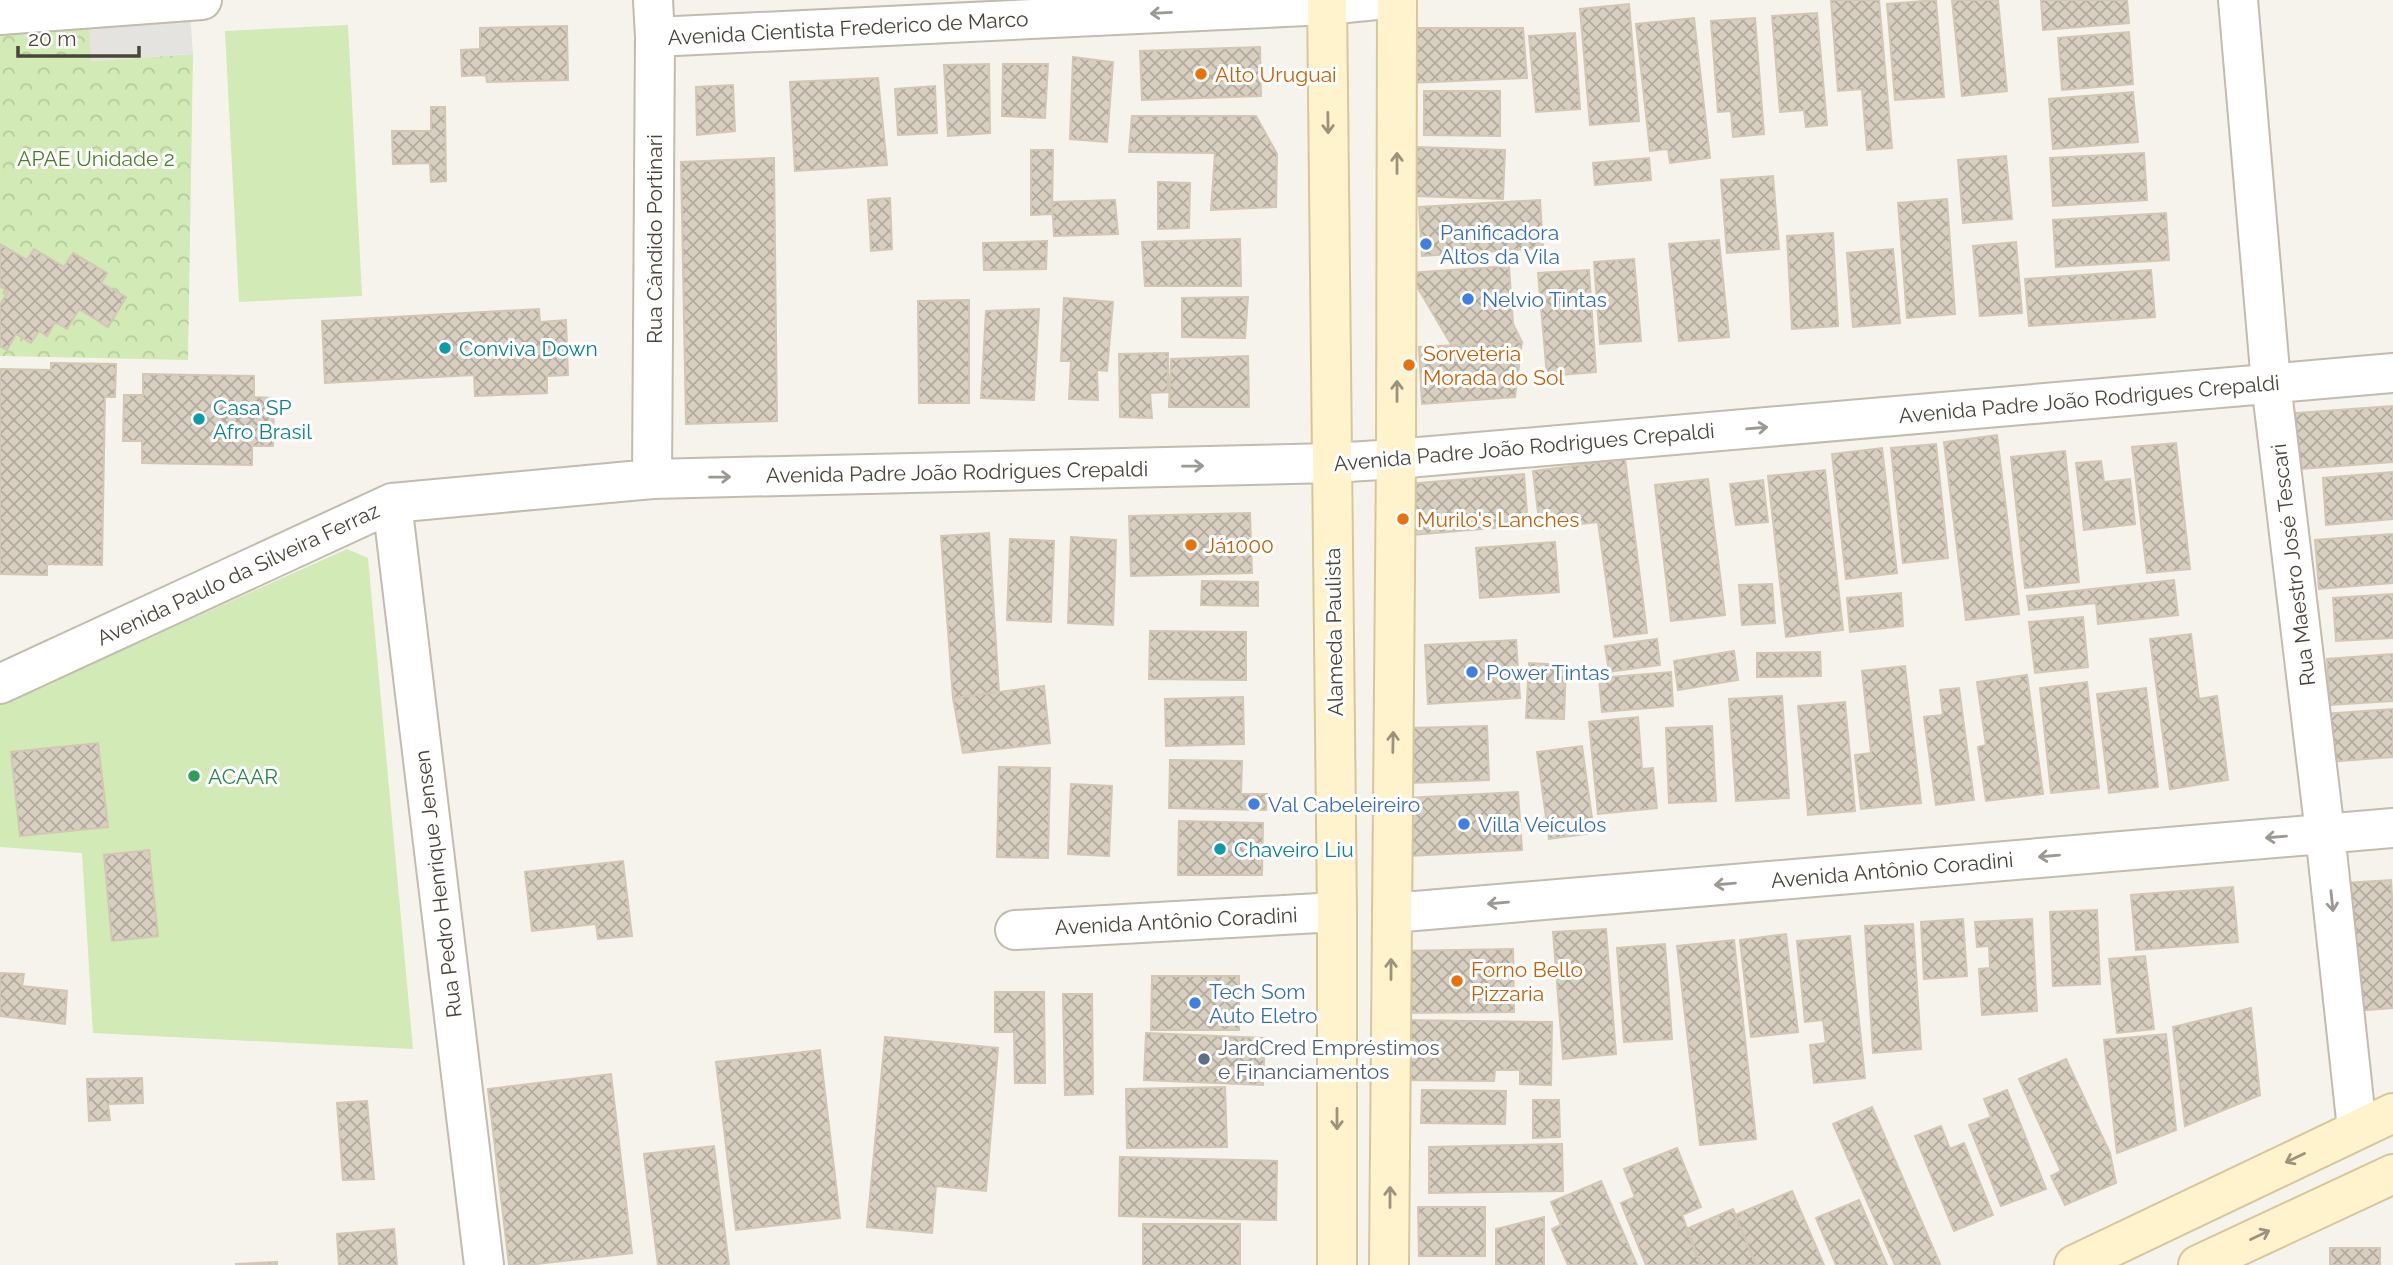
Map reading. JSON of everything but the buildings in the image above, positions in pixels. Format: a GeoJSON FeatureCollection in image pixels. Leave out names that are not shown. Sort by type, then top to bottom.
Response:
{"type":"FeatureCollection","features":[{"type":"Feature","properties":{"kind":"main road"},"geometry":{"type":"LineString","coordinates":[[1389,1265],[1398,0]]}},
{"type":"Feature","properties":{"kind":"main road","name":"Alameda Paulista"},"geometry":{"type":"LineString","coordinates":[[1327,3],[1337,912],[1337,1265]]}},
{"type":"Feature","properties":{"kind":"main road"},"geometry":{"type":"LineString","coordinates":[[2074,1265],[2393,1113]]}},
{"type":"Feature","properties":{"kind":"main road"},"geometry":{"type":"LineString","coordinates":[[2198,1265],[2393,1174]]}},
{"type":"Feature","properties":{"kind":"street"},"geometry":{"type":"LineString","coordinates":[[0,15],[202,0]]}},
{"type":"Feature","properties":{"kind":"street","name":"Avenida Cientista Frederico de Marco"},"geometry":{"type":"LineString","coordinates":[[654,18],[1376,0]]}},
{"type":"Feature","properties":{"kind":"street","name":"Rua Maestro José Tescari"},"geometry":{"type":"LineString","coordinates":[[2238,0],[2271,383],[2325,833],[2357,1129]]}},
{"type":"Feature","properties":{"kind":"street","name":"Rua Cândido Portinari"},"geometry":{"type":"LineString","coordinates":[[652,479],[654,18]]}},
{"type":"Feature","properties":{"kind":"street","name":"Avenida Padre João Rodrigues Crepaldi"},"geometry":{"type":"LineString","coordinates":[[652,479],[1332,463],[2393,373]]}},
{"type":"Feature","properties":{"kind":"street","name":"Avenida Paulo da Silveira Ferraz"},"geometry":{"type":"LineString","coordinates":[[0,684],[392,503],[652,479]]}},
{"type":"Feature","properties":{"kind":"street","name":"Rua Pedro Henrique Jensen"},"geometry":{"type":"LineString","coordinates":[[392,503],[484,1265]]}},
{"type":"Feature","properties":{"kind":"street","name":"Avenida Antônio Coradini"},"geometry":{"type":"LineString","coordinates":[[1392,913],[2393,828]]}},
{"type":"Feature","properties":{"kind":"street","name":"Avenida Antônio Coradini"},"geometry":{"type":"LineString","coordinates":[[1015,930],[1337,912]]}},
{"type":"Feature","properties":{"kind":"green space","name":"APAE Unidade 2"},"geometry":{"type":"Polygon","coordinates":[[[89,21],[92,61],[193,54],[188,360],[0,356],[0,31],[89,21]]]}},
{"type":"Feature","properties":{"kind":"green space"},"geometry":{"type":"Polygon","coordinates":[[[348,25],[362,296],[239,302],[225,31],[348,25]]]}},
{"type":"Feature","properties":{"kind":"green space","name":"ACAAR"},"geometry":{"type":"Polygon","coordinates":[[[347,549],[368,558],[413,1049],[93,1033],[82,853],[0,847],[0,705],[347,549]]]}},
{"type":"Feature","properties":{"kind":"shaded area"},"geometry":{"type":"Polygon","coordinates":[[[190,13],[193,54],[91,61],[89,21],[190,13]]]}},
{"type":"Feature","properties":{"kind":"place","name":"Alto Uruguai"},"geometry":{"type":"Point","coordinates":[1201,74]}},
{"type":"Feature","properties":{"kind":"place","name":"Panificadora Altos da Vila"},"geometry":{"type":"Point","coordinates":[1426,244]}},
{"type":"Feature","properties":{"kind":"place","name":"Nelvio Tintas"},"geometry":{"type":"Point","coordinates":[1468,299]}},
{"type":"Feature","properties":{"kind":"place","name":"Conviva Down"},"geometry":{"type":"Point","coordinates":[445,348]}},
{"type":"Feature","properties":{"kind":"place","name":"Sorveteria Morada do Sol"},"geometry":{"type":"Point","coordinates":[1409,365]}},
{"type":"Feature","properties":{"kind":"place","name":"Casa SP Afro Brasil"},"geometry":{"type":"Point","coordinates":[199,419]}},
{"type":"Feature","properties":{"kind":"place","name":"Murilo's Lanches"},"geometry":{"type":"Point","coordinates":[1403,519]}},
{"type":"Feature","properties":{"kind":"place","name":"Já1000"},"geometry":{"type":"Point","coordinates":[1191,545]}},
{"type":"Feature","properties":{"kind":"place","name":"Power Tintas"},"geometry":{"type":"Point","coordinates":[1472,672]}},
{"type":"Feature","properties":{"kind":"place","name":"ACAAR"},"geometry":{"type":"Point","coordinates":[194,776]}},
{"type":"Feature","properties":{"kind":"place","name":"Val Cabeleireiro"},"geometry":{"type":"Point","coordinates":[1254,804]}},
{"type":"Feature","properties":{"kind":"place","name":"Villa Veículos"},"geometry":{"type":"Point","coordinates":[1464,824]}},
{"type":"Feature","properties":{"kind":"place","name":"Chaveiro Liu"},"geometry":{"type":"Point","coordinates":[1220,849]}},
{"type":"Feature","properties":{"kind":"place","name":"Forno Bello Pizzaria"},"geometry":{"type":"Point","coordinates":[1457,981]}},
{"type":"Feature","properties":{"kind":"place","name":"Tech Som Auto Eletro"},"geometry":{"type":"Point","coordinates":[1195,1003]}},
{"type":"Feature","properties":{"kind":"place","name":"JardCred Empréstimos e Financiamentos"},"geometry":{"type":"Point","coordinates":[1204,1059]}}]}
